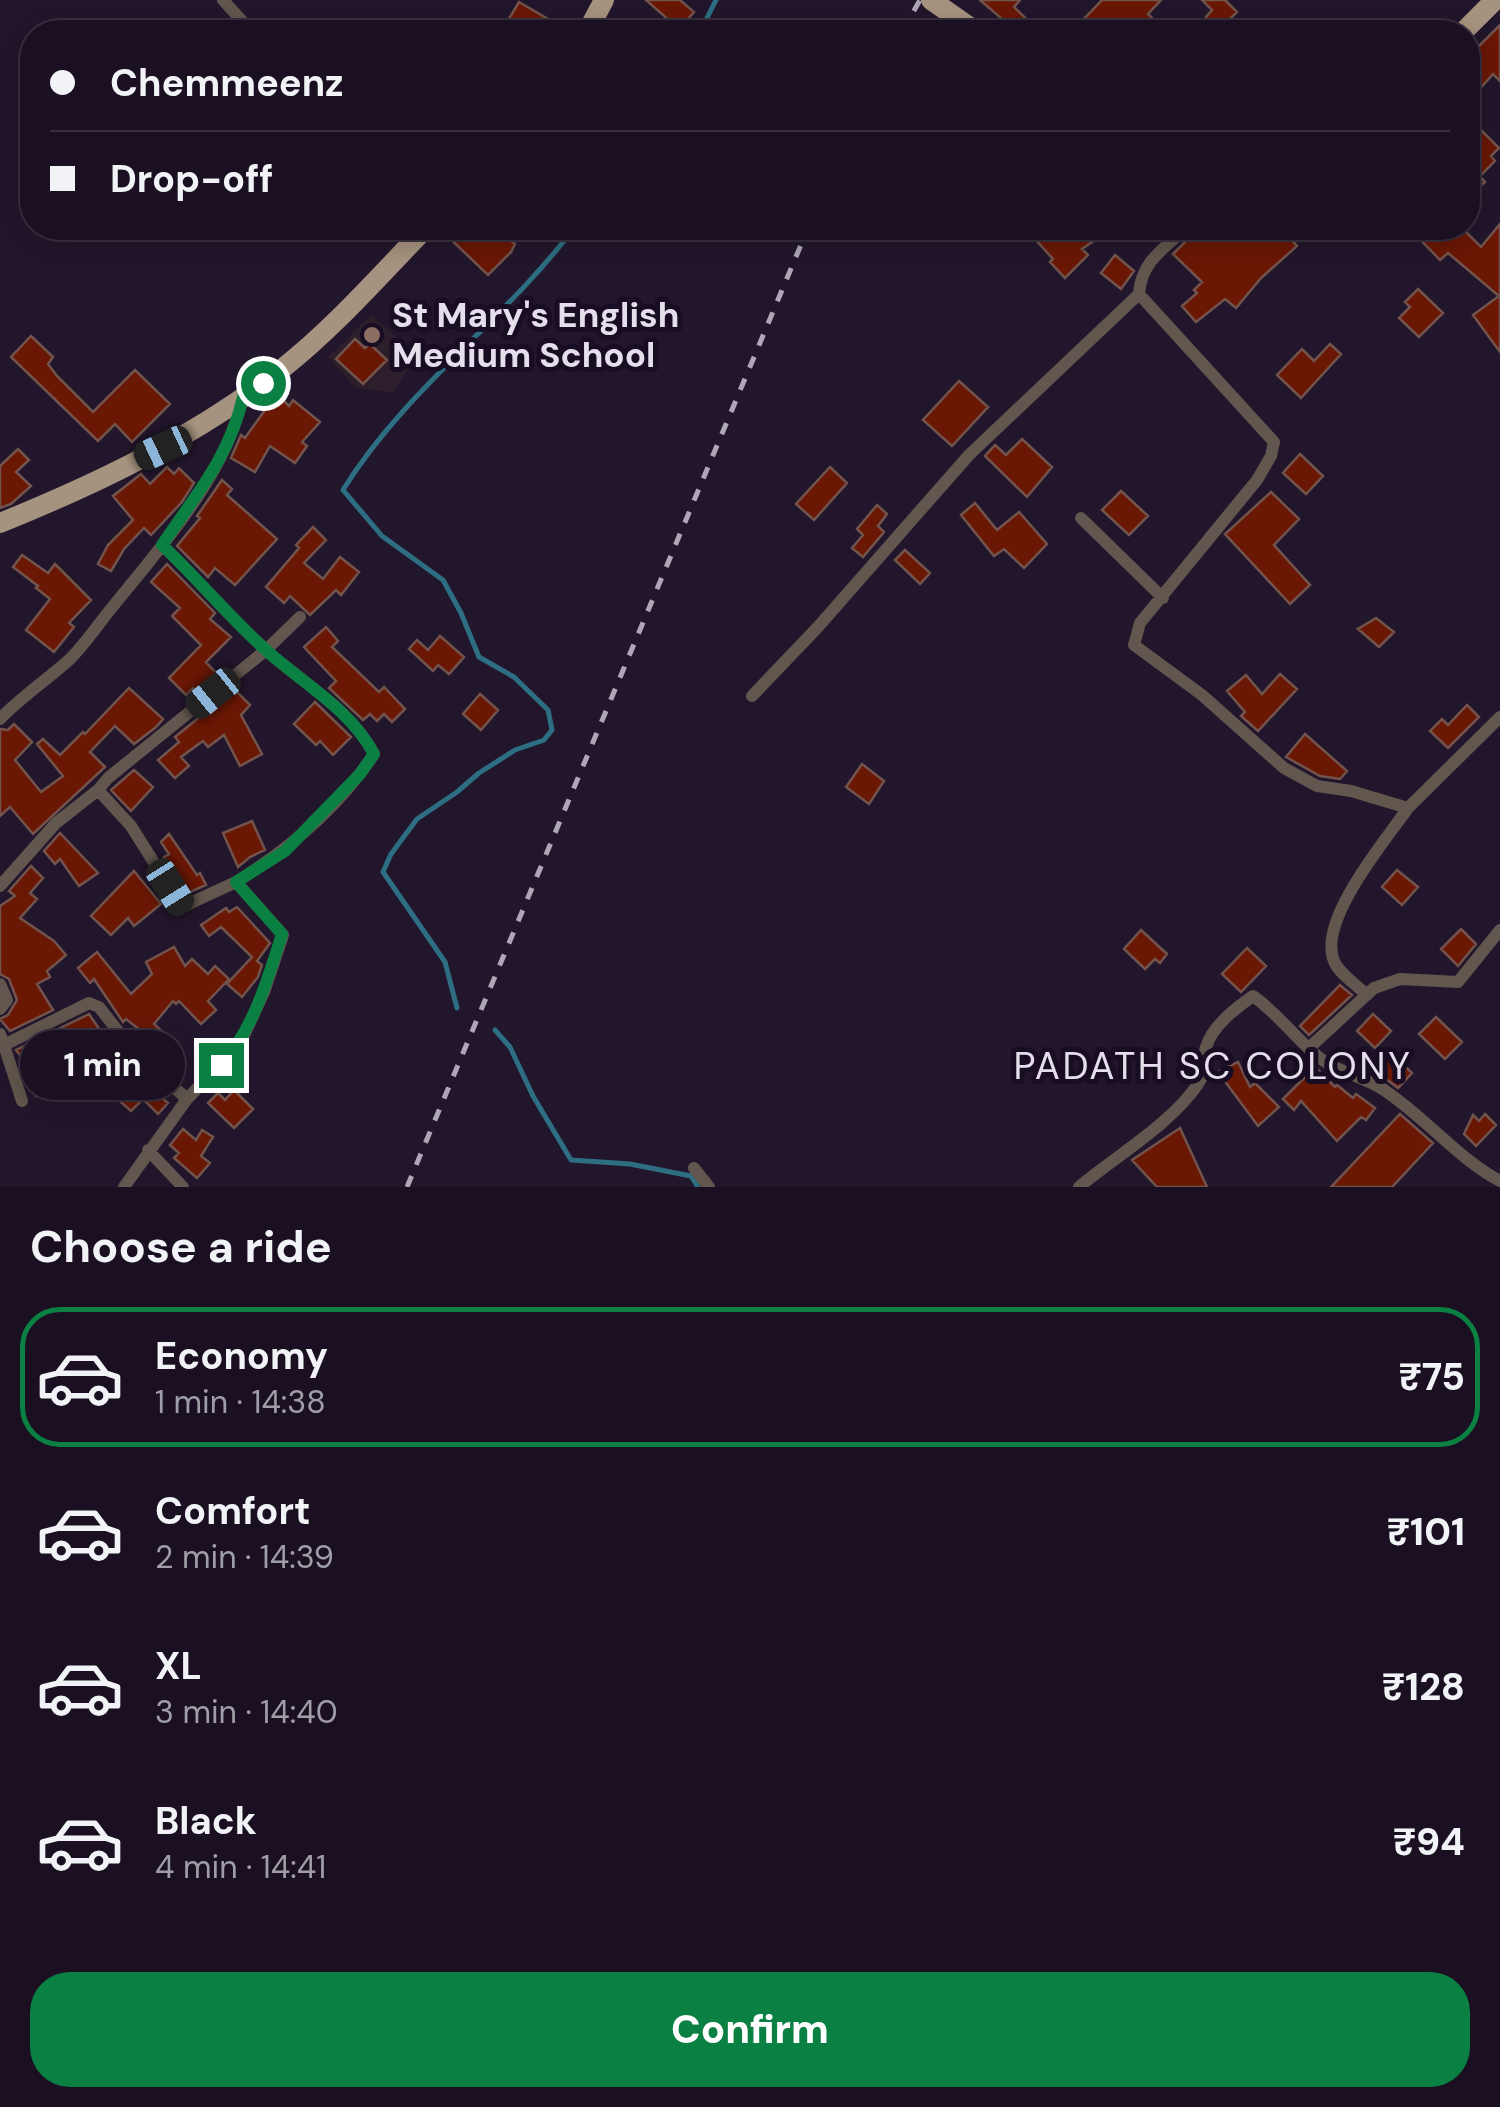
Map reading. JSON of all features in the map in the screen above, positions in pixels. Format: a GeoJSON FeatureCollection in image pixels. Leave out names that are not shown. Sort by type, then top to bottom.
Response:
{"type":"FeatureCollection","features":[{"type":"Feature","properties":{"kind":"main road"},"geometry":{"type":"LineString","coordinates":[[931,0],[960,20]]}},
{"type":"Feature","properties":{"kind":"main road"},"geometry":{"type":"LineString","coordinates":[[1475,20],[1495,0]]}},
{"type":"Feature","properties":{"kind":"main road"},"geometry":{"type":"LineString","coordinates":[[0,522],[56,500],[163,448],[243,397],[320,336],[413,240]]}},
{"type":"Feature","properties":{"kind":"street"},"geometry":{"type":"LineString","coordinates":[[224,0],[242,20]]}},
{"type":"Feature","properties":{"kind":"street"},"geometry":{"type":"LineString","coordinates":[[752,696],[969,455],[1139,294],[1140,273],[1173,240]]}},
{"type":"Feature","properties":{"kind":"street"},"geometry":{"type":"LineString","coordinates":[[1139,294],[1274,442],[1257,480],[1140,623],[1134,644],[1202,695],[1284,768],[1317,786],[1351,791],[1408,808]]}},
{"type":"Feature","properties":{"kind":"street"},"geometry":{"type":"LineString","coordinates":[[0,718],[70,658],[162,545],[235,432],[243,397]]}},
{"type":"Feature","properties":{"kind":"street"},"geometry":{"type":"LineString","coordinates":[[1081,518],[1163,598]]}},
{"type":"Feature","properties":{"kind":"street"},"geometry":{"type":"LineString","coordinates":[[98,790],[132,826],[182,907],[236,882],[285,851],[360,774],[374,754],[364,736],[336,706],[266,650],[162,545]]}},
{"type":"Feature","properties":{"kind":"street"},"geometry":{"type":"LineString","coordinates":[[0,886],[56,823],[266,650],[300,616]]}},
{"type":"Feature","properties":{"kind":"street"},"geometry":{"type":"LineString","coordinates":[[1368,995],[1335,965],[1330,946],[1338,918],[1353,887],[1408,808],[1500,718]]}},
{"type":"Feature","properties":{"kind":"street"},"geometry":{"type":"LineString","coordinates":[[124,1187],[187,1099],[240,1044],[264,992],[282,934],[236,882]]}},
{"type":"Feature","properties":{"kind":"street"},"geometry":{"type":"LineString","coordinates":[[1309,1048],[1374,988],[1400,979],[1458,982],[1500,930]]}},
{"type":"Feature","properties":{"kind":"street"},"geometry":{"type":"LineString","coordinates":[[0,984],[7,1000],[0,1009]]}},
{"type":"Feature","properties":{"kind":"street"},"geometry":{"type":"LineString","coordinates":[[1080,1187],[1148,1134],[1196,1088],[1206,1072],[1206,1049],[1213,1034],[1234,1010],[1254,996],[1273,1009],[1323,1061],[1381,1088],[1453,1150],[1500,1181]]}},
{"type":"Feature","properties":{"kind":"street"},"geometry":{"type":"LineString","coordinates":[[22,1101],[2,1040],[90,1003],[100,1008],[132,1049],[187,1099]]}},
{"type":"Feature","properties":{"kind":"street"},"geometry":{"type":"LineString","coordinates":[[148,1150],[184,1187]]}},
{"type":"Feature","properties":{"kind":"street"},"geometry":{"type":"LineString","coordinates":[[694,1168],[709,1187]]}},
{"type":"Feature","properties":{"kind":"shaded area","name":"St Mary's English Medium School"},"geometry":{"type":"Polygon","coordinates":[[[371,315],[416,354],[394,393],[356,388],[328,357],[371,315]]]}},
{"type":"Feature","properties":{"kind":"building"},"geometry":{"type":"Polygon","coordinates":[[[646,0],[680,0],[694,12],[687,20],[669,20],[646,0]]]}},
{"type":"Feature","properties":{"kind":"building"},"geometry":{"type":"Polygon","coordinates":[[[980,0],[1020,0],[1014,7],[1028,20],[1003,20],[980,0]]]}},
{"type":"Feature","properties":{"kind":"building"},"geometry":{"type":"Polygon","coordinates":[[[1102,0],[1161,0],[1148,14],[1154,20],[1083,20],[1102,0]]]}},
{"type":"Feature","properties":{"kind":"building"},"geometry":{"type":"Polygon","coordinates":[[[1202,0],[1225,0],[1237,12],[1229,20],[1209,20],[1206,17],[1212,10],[1202,0]]]}},
{"type":"Feature","properties":{"kind":"building"},"geometry":{"type":"Polygon","coordinates":[[[519,2],[548,19],[548,20],[508,20],[519,2]]]}},
{"type":"Feature","properties":{"kind":"building"},"geometry":{"type":"Polygon","coordinates":[[[1500,25],[1500,81],[1493,74],[1480,89],[1480,45],[1500,25]]]}},
{"type":"Feature","properties":{"kind":"building"},"geometry":{"type":"Polygon","coordinates":[[[1480,129],[1499,148],[1491,156],[1495,161],[1480,176],[1480,129]]]}},
{"type":"Feature","properties":{"kind":"building"},"geometry":{"type":"Polygon","coordinates":[[[1500,224],[1500,352],[1473,315],[1499,296],[1448,253],[1440,260],[1421,240],[1474,240],[1481,247],[1500,224]]]}},
{"type":"Feature","properties":{"kind":"building"},"geometry":{"type":"Polygon","coordinates":[[[452,240],[510,240],[515,244],[488,275],[452,240]]]}},
{"type":"Feature","properties":{"kind":"building"},"geometry":{"type":"Polygon","coordinates":[[[1036,240],[1095,240],[1082,249],[1088,255],[1065,278],[1050,262],[1053,259],[1036,240]]]}},
{"type":"Feature","properties":{"kind":"building"},"geometry":{"type":"Polygon","coordinates":[[[1187,240],[1292,240],[1297,246],[1261,278],[1236,308],[1225,299],[1196,322],[1182,306],[1197,293],[1194,290],[1202,282],[1173,254],[1187,240]]]}},
{"type":"Feature","properties":{"kind":"building"},"geometry":{"type":"Polygon","coordinates":[[[1115,255],[1134,271],[1121,289],[1101,273],[1115,255]]]}},
{"type":"Feature","properties":{"kind":"building"},"geometry":{"type":"Polygon","coordinates":[[[1418,289],[1443,313],[1419,337],[1399,318],[1410,307],[1405,302],[1418,289]]]}},
{"type":"Feature","properties":{"kind":"building"},"geometry":{"type":"Polygon","coordinates":[[[31,336],[53,357],[48,364],[57,376],[93,412],[135,370],[170,404],[132,442],[115,424],[98,441],[11,357],[31,336]]]}},
{"type":"Feature","properties":{"kind":"building"},"geometry":{"type":"Polygon","coordinates":[[[355,339],[365,348],[370,344],[387,360],[363,384],[336,359],[355,339]]]}},
{"type":"Feature","properties":{"kind":"building"},"geometry":{"type":"Polygon","coordinates":[[[1330,344],[1341,354],[1301,398],[1277,375],[1302,349],[1314,361],[1330,344]]]}},
{"type":"Feature","properties":{"kind":"building"},"geometry":{"type":"Polygon","coordinates":[[[959,381],[988,407],[952,446],[923,420],[959,381]]]}},
{"type":"Feature","properties":{"kind":"building"},"geometry":{"type":"Polygon","coordinates":[[[275,391],[289,406],[293,400],[320,422],[302,442],[307,446],[295,463],[270,446],[255,472],[231,458],[241,435],[245,438],[270,403],[266,398],[275,391]]]}},
{"type":"Feature","properties":{"kind":"building"},"geometry":{"type":"Polygon","coordinates":[[[1022,439],[1052,467],[1027,497],[985,456],[995,445],[1006,455],[1022,439]]]}},
{"type":"Feature","properties":{"kind":"building"},"geometry":{"type":"Polygon","coordinates":[[[18,449],[29,460],[16,472],[31,486],[11,504],[0,508],[0,466],[18,449]]]}},
{"type":"Feature","properties":{"kind":"building"},"geometry":{"type":"Polygon","coordinates":[[[1300,454],[1323,476],[1306,494],[1283,473],[1300,454]]]}},
{"type":"Feature","properties":{"kind":"building"},"geometry":{"type":"Polygon","coordinates":[[[167,467],[174,474],[179,468],[194,483],[182,502],[151,535],[144,528],[124,549],[111,571],[98,564],[108,545],[133,520],[113,496],[141,474],[150,484],[167,467]]]}},
{"type":"Feature","properties":{"kind":"building"},"geometry":{"type":"Polygon","coordinates":[[[830,467],[847,483],[814,520],[796,504],[830,467]]]}},
{"type":"Feature","properties":{"kind":"building"},"geometry":{"type":"Polygon","coordinates":[[[222,480],[232,489],[227,495],[277,539],[235,585],[215,568],[208,577],[177,546],[200,518],[197,516],[222,480]]]}},
{"type":"Feature","properties":{"kind":"building"},"geometry":{"type":"Polygon","coordinates":[[[1121,491],[1148,516],[1129,535],[1102,510],[1121,491]]]}},
{"type":"Feature","properties":{"kind":"building"},"geometry":{"type":"Polygon","coordinates":[[[1271,492],[1299,519],[1274,545],[1310,585],[1290,604],[1225,534],[1271,492]]]}},
{"type":"Feature","properties":{"kind":"building"},"geometry":{"type":"Polygon","coordinates":[[[975,503],[997,530],[1019,512],[1047,544],[1024,568],[1004,549],[994,556],[961,515],[975,503]]]}},
{"type":"Feature","properties":{"kind":"building"},"geometry":{"type":"Polygon","coordinates":[[[877,505],[887,514],[878,526],[884,532],[863,557],[852,548],[863,535],[857,529],[877,505]]]}},
{"type":"Feature","properties":{"kind":"building"},"geometry":{"type":"Polygon","coordinates":[[[313,527],[326,540],[304,563],[323,579],[340,557],[359,572],[341,595],[336,590],[310,615],[290,596],[284,603],[266,587],[313,527]]]}},
{"type":"Feature","properties":{"kind":"building"},"geometry":{"type":"Polygon","coordinates":[[[905,550],[930,573],[920,584],[895,560],[905,550]]]}},
{"type":"Feature","properties":{"kind":"building"},"geometry":{"type":"Polygon","coordinates":[[[22,555],[48,573],[55,564],[91,600],[69,623],[74,627],[54,652],[26,630],[50,599],[13,567],[22,555]]]}},
{"type":"Feature","properties":{"kind":"building"},"geometry":{"type":"Polygon","coordinates":[[[167,564],[215,613],[210,619],[231,637],[206,662],[217,674],[197,693],[193,688],[186,695],[169,678],[201,645],[172,616],[180,608],[151,582],[167,564]]]}},
{"type":"Feature","properties":{"kind":"building"},"geometry":{"type":"Polygon","coordinates":[[[1376,618],[1394,632],[1379,647],[1358,629],[1376,618]]]}},
{"type":"Feature","properties":{"kind":"building"},"geometry":{"type":"Polygon","coordinates":[[[326,627],[338,641],[332,647],[379,692],[384,687],[405,709],[392,722],[384,714],[377,721],[370,714],[363,720],[329,688],[336,681],[304,647],[326,627]]]}},
{"type":"Feature","properties":{"kind":"building"},"geometry":{"type":"Polygon","coordinates":[[[440,636],[464,657],[449,674],[438,665],[433,671],[409,649],[417,640],[428,650],[440,636]]]}},
{"type":"Feature","properties":{"kind":"building"},"geometry":{"type":"Polygon","coordinates":[[[1280,674],[1297,689],[1258,731],[1241,716],[1245,712],[1227,691],[1246,675],[1262,694],[1280,674]]]}},
{"type":"Feature","properties":{"kind":"building"},"geometry":{"type":"Polygon","coordinates":[[[129,688],[163,719],[156,727],[134,744],[115,726],[90,752],[105,767],[33,834],[10,807],[0,816],[0,729],[8,730],[14,724],[32,742],[15,760],[41,792],[63,776],[37,744],[43,739],[60,755],[129,688]]]}},
{"type":"Feature","properties":{"kind":"building"},"geometry":{"type":"Polygon","coordinates":[[[234,689],[250,705],[241,715],[262,754],[240,766],[224,735],[208,747],[203,741],[181,757],[189,766],[175,778],[158,760],[179,742],[175,737],[234,689]]]}},
{"type":"Feature","properties":{"kind":"building"},"geometry":{"type":"Polygon","coordinates":[[[480,694],[498,710],[481,730],[463,714],[480,694]]]}},
{"type":"Feature","properties":{"kind":"building"},"geometry":{"type":"Polygon","coordinates":[[[315,702],[351,737],[333,755],[294,724],[315,702]]]}},
{"type":"Feature","properties":{"kind":"building"},"geometry":{"type":"Polygon","coordinates":[[[1467,705],[1479,717],[1448,748],[1430,731],[1442,719],[1448,725],[1467,705]]]}},
{"type":"Feature","properties":{"kind":"building"},"geometry":{"type":"Polygon","coordinates":[[[1305,734],[1347,771],[1340,779],[1320,776],[1286,757],[1305,734]]]}},
{"type":"Feature","properties":{"kind":"building"},"geometry":{"type":"Polygon","coordinates":[[[862,764],[884,781],[869,804],[846,787],[862,764]]]}},
{"type":"Feature","properties":{"kind":"building"},"geometry":{"type":"Polygon","coordinates":[[[134,770],[153,787],[131,811],[111,790],[134,770]]]}},
{"type":"Feature","properties":{"kind":"building"},"geometry":{"type":"Polygon","coordinates":[[[252,821],[265,850],[238,867],[223,833],[252,821]]]}},
{"type":"Feature","properties":{"kind":"building"},"geometry":{"type":"Polygon","coordinates":[[[60,833],[98,873],[79,886],[60,859],[55,864],[44,851],[60,833]]]}},
{"type":"Feature","properties":{"kind":"building"},"geometry":{"type":"Polygon","coordinates":[[[169,834],[206,885],[186,894],[164,857],[169,854],[161,842],[169,834]]]}},
{"type":"Feature","properties":{"kind":"building"},"geometry":{"type":"Polygon","coordinates":[[[31,866],[43,878],[30,893],[37,899],[20,918],[54,941],[66,955],[47,971],[50,977],[37,984],[53,1010],[10,1031],[0,1019],[8,1015],[17,1000],[9,979],[0,974],[0,906],[15,896],[9,891],[31,866]]]}},
{"type":"Feature","properties":{"kind":"building"},"geometry":{"type":"Polygon","coordinates":[[[1397,870],[1418,887],[1402,905],[1382,887],[1397,870]]]}},
{"type":"Feature","properties":{"kind":"building"},"geometry":{"type":"Polygon","coordinates":[[[134,871],[161,904],[134,926],[128,918],[111,935],[91,916],[134,871]]]}},
{"type":"Feature","properties":{"kind":"building"},"geometry":{"type":"Polygon","coordinates":[[[237,907],[270,943],[257,961],[262,965],[258,977],[242,997],[227,984],[252,957],[221,927],[209,936],[201,925],[226,908],[229,912],[237,907]]]}},
{"type":"Feature","properties":{"kind":"building"},"geometry":{"type":"Polygon","coordinates":[[[1461,929],[1476,944],[1458,966],[1441,949],[1461,929]]]}},
{"type":"Feature","properties":{"kind":"building"},"geometry":{"type":"Polygon","coordinates":[[[1141,930],[1167,954],[1160,963],[1155,959],[1145,969],[1124,949],[1141,930]]]}},
{"type":"Feature","properties":{"kind":"building"},"geometry":{"type":"Polygon","coordinates":[[[174,947],[185,966],[192,959],[208,974],[215,966],[229,979],[208,1001],[216,1010],[201,1024],[179,1001],[173,1001],[154,1024],[180,1048],[164,1065],[143,1046],[150,1038],[126,1019],[123,1022],[94,979],[90,983],[78,968],[97,952],[131,994],[152,974],[146,962],[174,947]]]}},
{"type":"Feature","properties":{"kind":"building"},"geometry":{"type":"Polygon","coordinates":[[[1247,948],[1266,966],[1241,992],[1222,974],[1247,948]]]}},
{"type":"Feature","properties":{"kind":"building"},"geometry":{"type":"Polygon","coordinates":[[[1340,985],[1352,995],[1309,1035],[1300,1026],[1340,985]]]}},
{"type":"Feature","properties":{"kind":"building"},"geometry":{"type":"Polygon","coordinates":[[[89,1014],[102,1033],[80,1047],[85,1055],[36,1096],[28,1087],[38,1079],[16,1050],[89,1014]]]}},
{"type":"Feature","properties":{"kind":"building"},"geometry":{"type":"Polygon","coordinates":[[[1373,1014],[1391,1031],[1375,1048],[1357,1031],[1373,1014]]]}},
{"type":"Feature","properties":{"kind":"building"},"geometry":{"type":"Polygon","coordinates":[[[1436,1017],[1462,1042],[1445,1059],[1419,1034],[1436,1017]]]}},
{"type":"Feature","properties":{"kind":"building"},"geometry":{"type":"Polygon","coordinates":[[[1390,1051],[1412,1073],[1398,1088],[1373,1069],[1390,1051]]]}},
{"type":"Feature","properties":{"kind":"building"},"geometry":{"type":"Polygon","coordinates":[[[1238,1062],[1250,1087],[1255,1083],[1279,1107],[1258,1126],[1218,1072],[1238,1062]]]}},
{"type":"Feature","properties":{"kind":"building"},"geometry":{"type":"Polygon","coordinates":[[[109,1067],[121,1078],[128,1070],[168,1103],[158,1114],[143,1099],[131,1111],[97,1081],[109,1067]]]}},
{"type":"Feature","properties":{"kind":"building"},"geometry":{"type":"Polygon","coordinates":[[[1315,1067],[1335,1087],[1353,1098],[1356,1094],[1375,1108],[1366,1120],[1361,1117],[1337,1141],[1301,1101],[1294,1110],[1283,1099],[1315,1067]]]}},
{"type":"Feature","properties":{"kind":"building"},"geometry":{"type":"Polygon","coordinates":[[[234,1090],[253,1109],[234,1128],[208,1103],[218,1093],[225,1100],[234,1090]]]}},
{"type":"Feature","properties":{"kind":"building"},"geometry":{"type":"Polygon","coordinates":[[[1400,1114],[1433,1143],[1392,1187],[1331,1187],[1400,1114]]]}},
{"type":"Feature","properties":{"kind":"building"},"geometry":{"type":"Polygon","coordinates":[[[1485,1114],[1496,1125],[1476,1146],[1464,1134],[1473,1115],[1479,1121],[1485,1114]]]}},
{"type":"Feature","properties":{"kind":"building"},"geometry":{"type":"Polygon","coordinates":[[[1180,1128],[1207,1187],[1157,1187],[1132,1160],[1180,1128]]]}},
{"type":"Feature","properties":{"kind":"building"},"geometry":{"type":"Polygon","coordinates":[[[183,1129],[196,1140],[202,1130],[213,1137],[201,1156],[210,1163],[197,1178],[174,1158],[179,1153],[170,1145],[183,1129]]]}},
{"type":"Feature","properties":{"kind":"waterway"},"geometry":{"type":"LineString","coordinates":[[706,20],[716,0]]}},
{"type":"Feature","properties":{"kind":"waterway"},"geometry":{"type":"LineString","coordinates":[[457,1008],[445,962],[383,872],[417,819],[515,750],[544,740],[552,730],[548,710],[514,677],[479,657],[443,580],[382,536],[343,490],[395,420],[564,240]]}},
{"type":"Feature","properties":{"kind":"waterway"},"geometry":{"type":"LineString","coordinates":[[495,1030],[510,1047],[533,1096],[571,1160],[630,1164],[691,1176],[698,1187]]}},
{"type":"Feature","properties":{"kind":"railway"},"geometry":{"type":"LineString","coordinates":[[909,20],[920,0]]}},
{"type":"Feature","properties":{"kind":"railway"},"geometry":{"type":"LineString","coordinates":[[407,1187],[803,240]]}},
{"type":"Feature","properties":{"kind":"place","name":"St Mary's English Medium School"},"geometry":{"type":"Point","coordinates":[372,335]}},
{"type":"Feature","properties":{"kind":"district","name":"PADATH SC COLONY"},"geometry":{"type":"Point","coordinates":[1213,1066]}},
{"type":"Feature","properties":{"kind":"route"},"geometry":{"type":"LineString","coordinates":[[221,1065],[240,1044],[264,992],[282,934],[236,882],[285,851],[360,774],[374,754],[364,736],[336,706],[266,650],[162,545],[235,432],[243,397],[263,383]]}}]}
